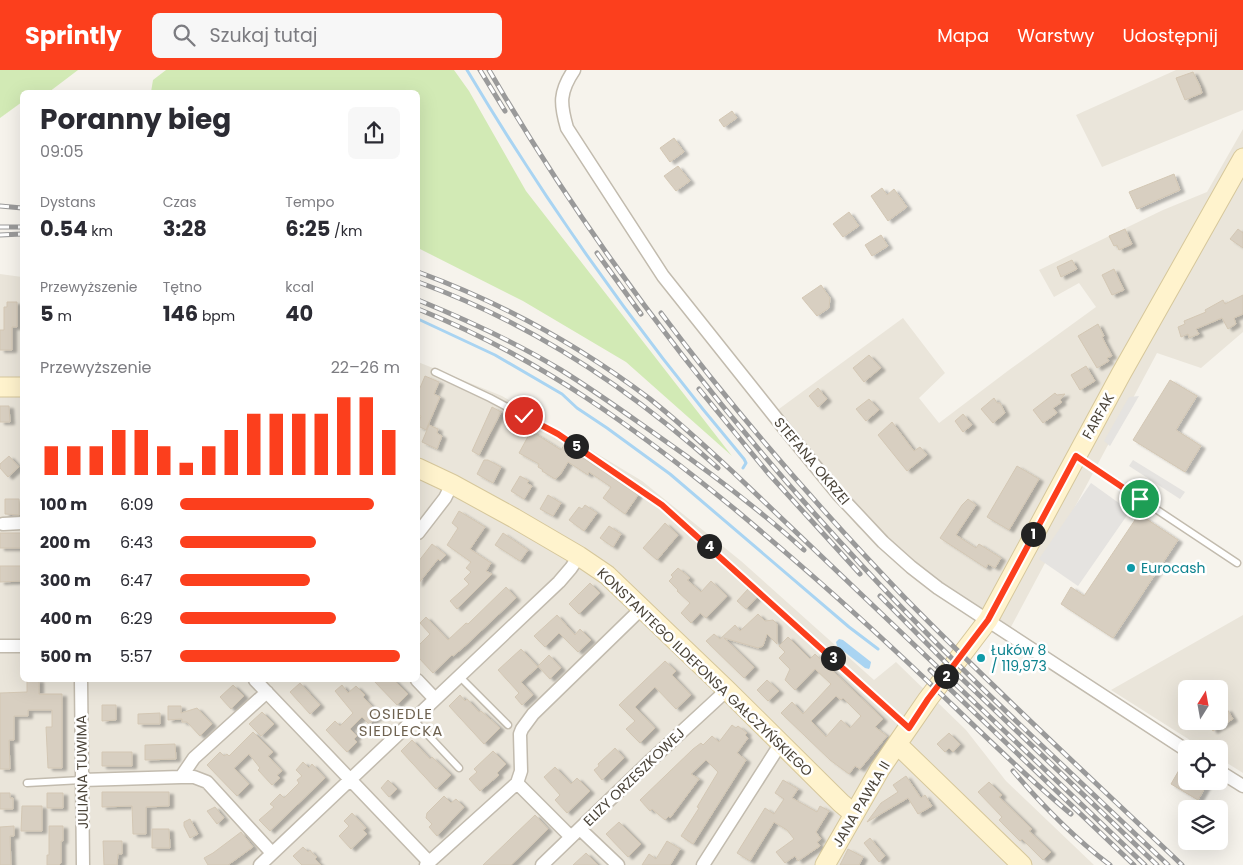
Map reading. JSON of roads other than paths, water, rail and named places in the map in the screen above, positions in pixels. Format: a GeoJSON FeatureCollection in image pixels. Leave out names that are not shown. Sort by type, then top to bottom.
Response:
{"type":"FeatureCollection","features":[{"type":"Feature","properties":{"kind":"street","name":"STEFANA OKRZEI"},"geometry":{"type":"LineString","coordinates":[[574,70],[566,82],[560,106],[567,128],[663,276],[838,494],[883,542],[938,588],[1178,745]]}},
{"type":"Feature","properties":{"kind":"street","name":"FARFAK"},"geometry":{"type":"LineString","coordinates":[[897,744],[928,699],[988,620],[1076,456],[1243,158]]}},
{"type":"Feature","properties":{"kind":"street"},"geometry":{"type":"LineString","coordinates":[[0,387],[20,387]]}},
{"type":"Feature","properties":{"kind":"street","name":"KONSTANTEGO ILDEFONSA GAŁCZYŃSKIEGO"},"geometry":{"type":"LineString","coordinates":[[420,469],[452,484],[580,556],[607,575],[854,814]]}},
{"type":"Feature","properties":{"kind":"street"},"geometry":{"type":"LineString","coordinates":[[420,530],[445,498],[452,484]]}},
{"type":"Feature","properties":{"kind":"street"},"geometry":{"type":"LineString","coordinates":[[3,524],[20,524]]}},
{"type":"Feature","properties":{"kind":"street"},"geometry":{"type":"LineString","coordinates":[[260,865],[559,582],[580,556]]}},
{"type":"Feature","properties":{"kind":"street"},"geometry":{"type":"LineString","coordinates":[[257,682],[350,779],[427,864],[517,783],[520,771],[522,729],[532,714],[642,608]]}},
{"type":"Feature","properties":{"kind":"street"},"geometry":{"type":"LineString","coordinates":[[0,646],[20,646]]}},
{"type":"Feature","properties":{"kind":"street","name":"JULIANA TUWIMA"},"geometry":{"type":"LineString","coordinates":[[81,682],[83,865]]}},
{"type":"Feature","properties":{"kind":"street"},"geometry":{"type":"LineString","coordinates":[[419,682],[435,699]]}},
{"type":"Feature","properties":{"kind":"street","name":"ELIZY ORZESZKOWEJ"},"geometry":{"type":"LineString","coordinates":[[542,865],[727,690]]}},
{"type":"Feature","properties":{"kind":"street"},"geometry":{"type":"LineString","coordinates":[[180,777],[194,758],[266,692]]}},
{"type":"Feature","properties":{"kind":"street"},"geometry":{"type":"LineString","coordinates":[[703,865],[781,743]]}},
{"type":"Feature","properties":{"kind":"street"},"geometry":{"type":"LineString","coordinates":[[897,744],[1022,865]]}},
{"type":"Feature","properties":{"kind":"street","name":"JANA PAWŁA II"},"geometry":{"type":"LineString","coordinates":[[825,865],[897,744]]}},
{"type":"Feature","properties":{"kind":"street"},"geometry":{"type":"LineString","coordinates":[[82,780],[194,777],[207,782],[272,853]]}},
{"type":"Feature","properties":{"kind":"street"},"geometry":{"type":"LineString","coordinates":[[1228,777],[1243,786]]}},
{"type":"Feature","properties":{"kind":"street"},"geometry":{"type":"LineString","coordinates":[[517,783],[575,833],[618,865]]}},
{"type":"Feature","properties":{"kind":"lane"},"geometry":{"type":"LineString","coordinates":[[435,372],[490,398],[558,434],[662,505],[909,728]]}},
{"type":"Feature","properties":{"kind":"lane"},"geometry":{"type":"LineString","coordinates":[[1076,456],[1237,563]]}},
{"type":"Feature","properties":{"kind":"lane"},"geometry":{"type":"LineString","coordinates":[[459,676],[508,725]]}},
{"type":"Feature","properties":{"kind":"lane"},"geometry":{"type":"LineString","coordinates":[[413,719],[459,768]]}},
{"type":"Feature","properties":{"kind":"lane"},"geometry":{"type":"LineString","coordinates":[[27,783],[82,780]]}},
{"type":"Feature","properties":{"kind":"water"},"geometry":{"type":"Polygon","coordinates":[[[839,639],[843,640],[871,662],[869,669],[865,668],[837,646],[836,642],[839,639]]]}},
{"type":"Feature","properties":{"kind":"waterway"},"geometry":{"type":"LineString","coordinates":[[467,70],[530,172],[564,222],[633,319],[744,459],[746,463],[743,468]]}},
{"type":"Feature","properties":{"kind":"waterway"},"geometry":{"type":"LineString","coordinates":[[420,320],[495,355],[562,394],[577,408],[670,474],[849,627],[878,649]]}},
{"type":"Feature","properties":{"kind":"railway"},"geometry":{"type":"LineString","coordinates":[[480,70],[505,111]]}},
{"type":"Feature","properties":{"kind":"railway"},"geometry":{"type":"LineString","coordinates":[[489,70],[529,137],[617,267],[663,330],[762,453],[866,570],[939,646],[1168,865]]}},
{"type":"Feature","properties":{"kind":"railway"},"geometry":{"type":"LineString","coordinates":[[0,206],[20,208]]}},
{"type":"Feature","properties":{"kind":"railway"},"geometry":{"type":"LineString","coordinates":[[0,227],[20,227]]}},
{"type":"Feature","properties":{"kind":"railway"},"geometry":{"type":"LineString","coordinates":[[0,235],[20,234]]}},
{"type":"Feature","properties":{"kind":"railway"},"geometry":{"type":"LineString","coordinates":[[597,253],[641,314]]}},
{"type":"Feature","properties":{"kind":"railway"},"geometry":{"type":"LineString","coordinates":[[420,273],[509,311],[596,361],[650,399],[733,472],[1145,865]]}},
{"type":"Feature","properties":{"kind":"railway"},"geometry":{"type":"LineString","coordinates":[[420,283],[459,298],[499,317],[577,360],[650,411],[718,468]]}},
{"type":"Feature","properties":{"kind":"railway"},"geometry":{"type":"LineString","coordinates":[[420,301],[508,341],[574,378],[680,451],[770,520],[804,550]]}},
{"type":"Feature","properties":{"kind":"railway"},"geometry":{"type":"LineString","coordinates":[[420,310],[463,328],[546,373],[585,397],[662,451],[737,511],[821,583],[1071,814]]}},
{"type":"Feature","properties":{"kind":"railway"},"geometry":{"type":"LineString","coordinates":[[661,313],[748,423],[809,494],[904,597],[972,665],[1182,865]]}},
{"type":"Feature","properties":{"kind":"railway"},"geometry":{"type":"LineString","coordinates":[[699,389],[768,473],[860,574]]}},
{"type":"Feature","properties":{"kind":"railway"},"geometry":{"type":"LineString","coordinates":[[880,596],[956,673],[1157,865]]}},
{"type":"Feature","properties":{"kind":"railway"},"geometry":{"type":"LineString","coordinates":[[930,670],[1134,865]]}},
{"type":"Feature","properties":{"kind":"railway"},"geometry":{"type":"LineString","coordinates":[[1013,771],[1059,821],[1110,865]]}},
{"type":"Feature","properties":{"kind":"place","name":"Eurocash"},"geometry":{"type":"Point","coordinates":[1131,568]}},
{"type":"Feature","properties":{"kind":"place","name":"Łuków 8 / 119,973"},"geometry":{"type":"Point","coordinates":[981,658]}},
{"type":"Feature","properties":{"kind":"district","name":"OSIEDLE SIEDLECKA"},"geometry":{"type":"Point","coordinates":[401,722]}}]}
